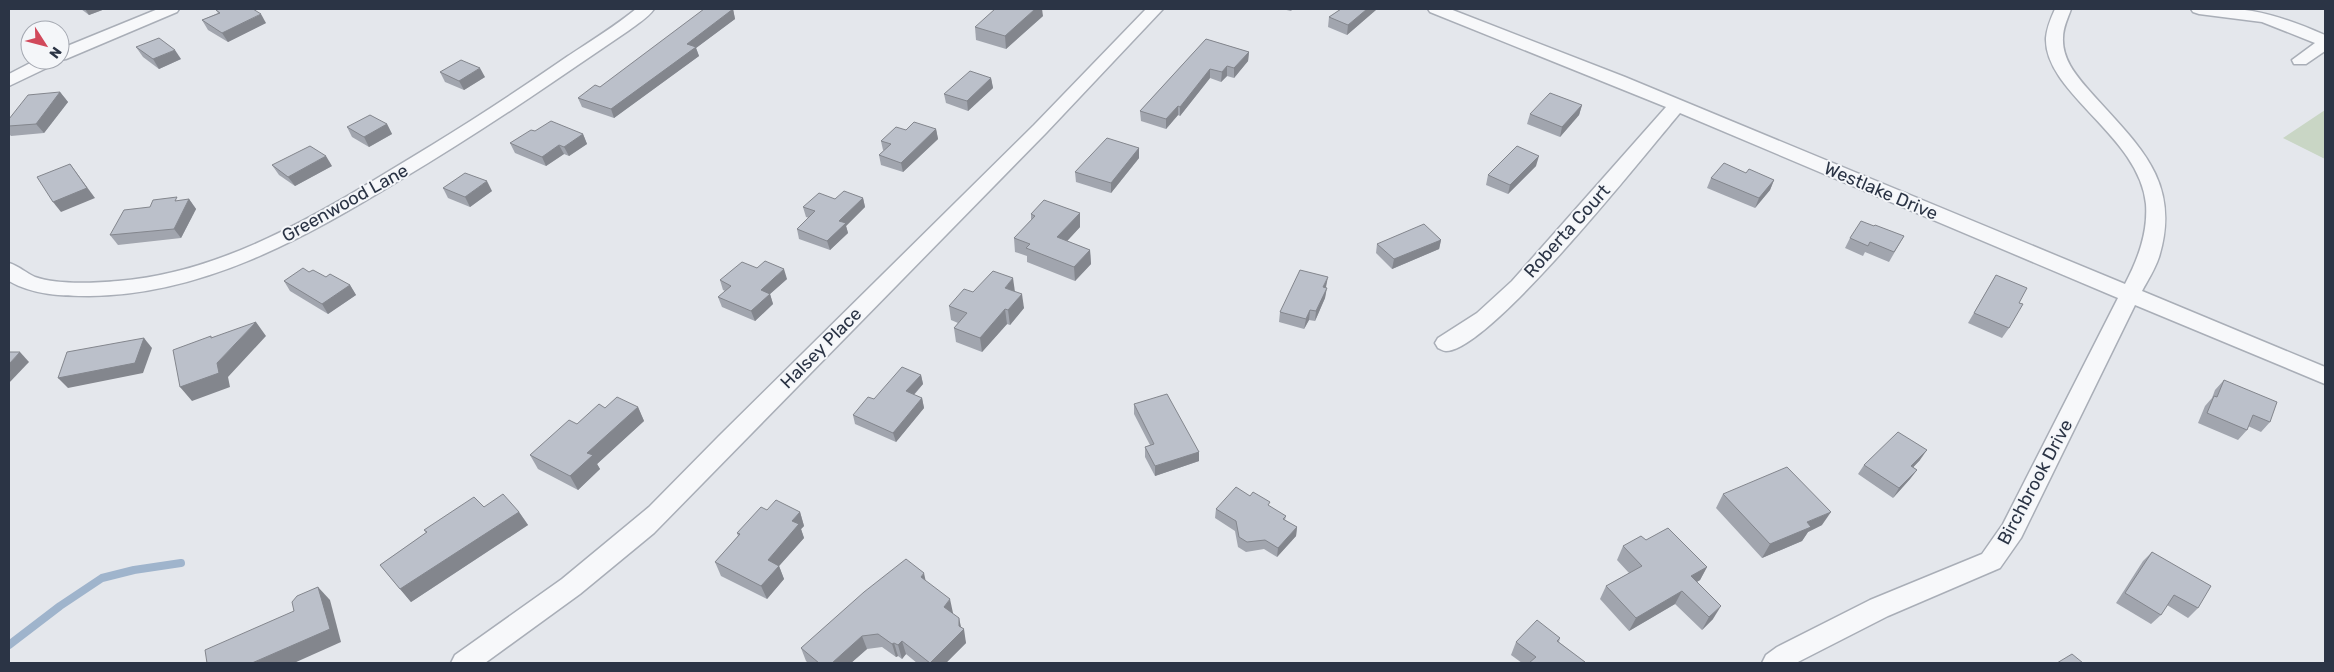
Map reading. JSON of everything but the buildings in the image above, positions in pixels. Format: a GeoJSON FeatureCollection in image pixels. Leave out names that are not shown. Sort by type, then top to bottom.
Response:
{"type":"FeatureCollection","features":[{"type":"Feature","properties":{"kind":"street"},"geometry":{"type":"LineString","coordinates":[[70,51],[172,9]]}},
{"type":"Feature","properties":{"kind":"street","name":"Greenwood Lane"},"geometry":{"type":"LineString","coordinates":[[9,270],[32,283],[55,288],[94,291],[130,288],[208,269],[283,238],[358,198],[496,114],[646,9]]}},
{"type":"Feature","properties":{"kind":"street","name":"Halsey Place"},"geometry":{"type":"LineString","coordinates":[[464,663],[519,626],[634,536],[1040,129],[1155,9]]}},
{"type":"Feature","properties":{"kind":"street","name":"Westlake Drive"},"geometry":{"type":"LineString","coordinates":[[1436,9],[1677,106],[2325,376]]}},
{"type":"Feature","properties":{"kind":"street","name":"Birchbrook Drive"},"geometry":{"type":"LineString","coordinates":[[1774,663],[1786,655],[1879,608],[1992,561],[2012,531],[2148,260],[2155,234],[2157,209],[2152,184],[2146,167],[2136,152],[2060,67],[2054,43],[2055,24],[2063,9]]}},
{"type":"Feature","properties":{"kind":"street"},"geometry":{"type":"LineString","coordinates":[[2199,9],[2264,17],[2284,23],[2325,42],[2300,60]]}},
{"type":"Feature","properties":{"kind":"street"},"geometry":{"type":"LineString","coordinates":[[9,81],[30,70]]}},
{"type":"Feature","properties":{"kind":"street","name":"Roberta Court"},"geometry":{"type":"LineString","coordinates":[[1446,343],[1468,332],[1483,321],[1550,254],[1677,106]]}},
{"type":"Feature","properties":{"kind":"green space"},"geometry":{"type":"Polygon","coordinates":[[[2325,110],[2325,159],[2283,138],[2325,110]]]}},
{"type":"Feature","properties":{"kind":"waterway"},"geometry":{"type":"LineString","coordinates":[[9,645],[60,606],[102,578],[134,570],[181,563]]}}]}
